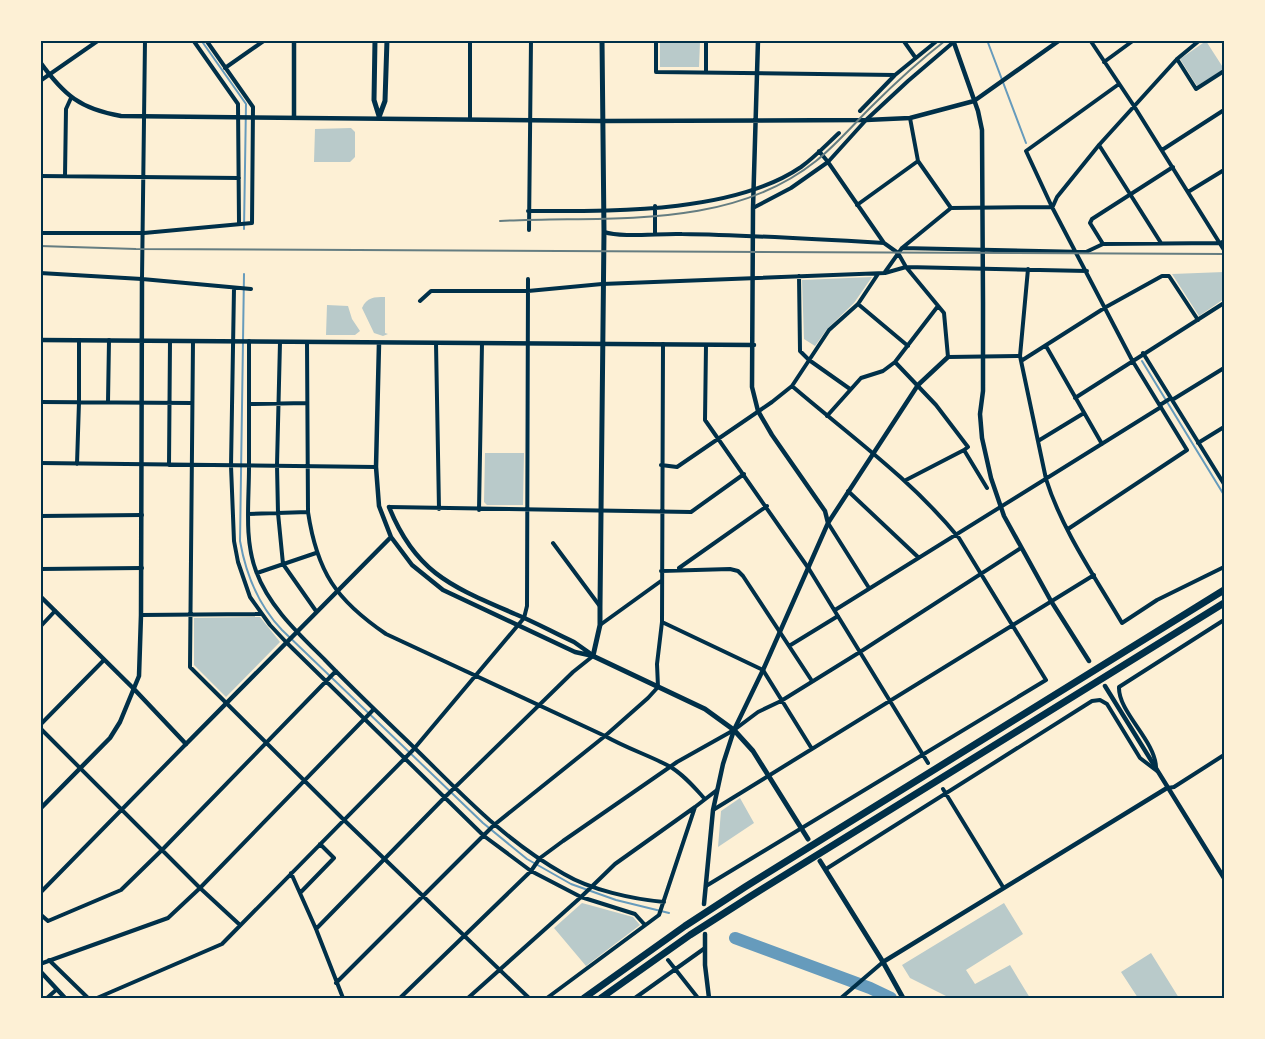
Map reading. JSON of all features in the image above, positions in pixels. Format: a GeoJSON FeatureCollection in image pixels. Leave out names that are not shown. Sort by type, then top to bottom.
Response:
{"type":"FeatureCollection","features":[{"type":"Feature","properties":{"kind":"highway"},"geometry":{"type":"LineString","coordinates":[[584,999],[685,926],[745,887],[1224,590]]}},
{"type":"Feature","properties":{"kind":"highway"},"geometry":{"type":"LineString","coordinates":[[601,999],[751,896],[1224,603]]}},
{"type":"Feature","properties":{"kind":"main road"},"geometry":{"type":"LineString","coordinates":[[375,40],[374,100],[379,117]]}},
{"type":"Feature","properties":{"kind":"main road"},"geometry":{"type":"LineString","coordinates":[[379,117],[386,101],[387,40]]}},
{"type":"Feature","properties":{"kind":"main road"},"geometry":{"type":"LineString","coordinates":[[602,40],[604,232],[600,625],[593,656],[705,709],[734,730],[753,751],[807,839]]}},
{"type":"Feature","properties":{"kind":"main road"},"geometry":{"type":"LineString","coordinates":[[820,861],[883,962],[903,999]]}},
{"type":"Feature","properties":{"kind":"street"},"geometry":{"type":"LineString","coordinates":[[40,81],[99,40]]}},
{"type":"Feature","properties":{"kind":"street"},"geometry":{"type":"LineString","coordinates":[[40,808],[110,738],[120,722],[134,689],[141,663],[145,40]]}},
{"type":"Feature","properties":{"kind":"street"},"geometry":{"type":"LineString","coordinates":[[193,40],[238,105],[240,116],[238,178],[240,223]]}},
{"type":"Feature","properties":{"kind":"street"},"geometry":{"type":"LineString","coordinates":[[40,233],[144,233],[252,223],[251,117],[253,107],[206,40]]}},
{"type":"Feature","properties":{"kind":"street"},"geometry":{"type":"LineString","coordinates":[[225,68],[265,40]]}},
{"type":"Feature","properties":{"kind":"street"},"geometry":{"type":"LineString","coordinates":[[294,40],[294,117]]}},
{"type":"Feature","properties":{"kind":"street"},"geometry":{"type":"LineString","coordinates":[[470,40],[470,118]]}},
{"type":"Feature","properties":{"kind":"street"},"geometry":{"type":"LineString","coordinates":[[528,230],[531,40]]}},
{"type":"Feature","properties":{"kind":"street"},"geometry":{"type":"LineString","coordinates":[[656,40],[656,72],[895,75]]}},
{"type":"Feature","properties":{"kind":"street"},"geometry":{"type":"LineString","coordinates":[[706,40],[706,73]]}},
{"type":"Feature","properties":{"kind":"street"},"geometry":{"type":"LineString","coordinates":[[758,40],[752,236],[754,345],[752,387],[758,411],[825,511],[828,523],[869,588]]}},
{"type":"Feature","properties":{"kind":"street"},"geometry":{"type":"LineString","coordinates":[[903,40],[915,57]]}},
{"type":"Feature","properties":{"kind":"street"},"geometry":{"type":"LineString","coordinates":[[860,111],[895,75],[938,40]]}},
{"type":"Feature","properties":{"kind":"street"},"geometry":{"type":"LineString","coordinates":[[40,62],[59,87],[71,98],[101,112],[145,117],[379,117],[755,122],[866,120],[910,118],[974,100],[1060,40]]}},
{"type":"Feature","properties":{"kind":"street"},"geometry":{"type":"LineString","coordinates":[[1090,40],[1222,242],[1224,250]]}},
{"type":"Feature","properties":{"kind":"street"},"geometry":{"type":"LineString","coordinates":[[1104,62],[1134,40]]}},
{"type":"Feature","properties":{"kind":"street"},"geometry":{"type":"LineString","coordinates":[[1053,207],[1057,197],[1099,145],[1177,59],[1200,40]]}},
{"type":"Feature","properties":{"kind":"street"},"geometry":{"type":"LineString","coordinates":[[753,208],[791,188],[828,162],[866,120],[954,41],[982,130],[984,208],[983,391],[980,414],[982,438],[1000,507],[1051,601],[1089,661]]}},
{"type":"Feature","properties":{"kind":"street"},"geometry":{"type":"LineString","coordinates":[[1177,59],[1196,89],[1224,71]]}},
{"type":"Feature","properties":{"kind":"street"},"geometry":{"type":"LineString","coordinates":[[1068,529],[1187,450],[1132,360],[1026,151],[1119,84]]}},
{"type":"Feature","properties":{"kind":"street"},"geometry":{"type":"LineString","coordinates":[[65,177],[66,109],[71,98]]}},
{"type":"Feature","properties":{"kind":"street"},"geometry":{"type":"LineString","coordinates":[[1162,150],[1224,110]]}},
{"type":"Feature","properties":{"kind":"street"},"geometry":{"type":"LineString","coordinates":[[910,118],[918,161],[951,208]]}},
{"type":"Feature","properties":{"kind":"street"},"geometry":{"type":"LineString","coordinates":[[528,211],[602,211],[724,197],[766,185],[801,167],[838,133]]}},
{"type":"Feature","properties":{"kind":"street"},"geometry":{"type":"LineString","coordinates":[[1099,145],[1161,244]]}},
{"type":"Feature","properties":{"kind":"street"},"geometry":{"type":"LineString","coordinates":[[819,151],[884,243],[898,253],[906,267],[944,313],[948,357]]}},
{"type":"Feature","properties":{"kind":"street"},"geometry":{"type":"LineString","coordinates":[[858,205],[918,161]]}},
{"type":"Feature","properties":{"kind":"street"},"geometry":{"type":"LineString","coordinates":[[1103,244],[1090,223],[1092,219],[1173,167]]}},
{"type":"Feature","properties":{"kind":"street"},"geometry":{"type":"LineString","coordinates":[[1188,192],[1224,170]]}},
{"type":"Feature","properties":{"kind":"street"},"geometry":{"type":"LineString","coordinates":[[40,176],[238,178]]}},
{"type":"Feature","properties":{"kind":"street"},"geometry":{"type":"LineString","coordinates":[[655,206],[655,233]]}},
{"type":"Feature","properties":{"kind":"street"},"geometry":{"type":"LineString","coordinates":[[885,273],[902,248],[951,208],[1053,207]]}},
{"type":"Feature","properties":{"kind":"street"},"geometry":{"type":"LineString","coordinates":[[604,232],[618,235],[655,233],[884,243]]}},
{"type":"Feature","properties":{"kind":"street"},"geometry":{"type":"LineString","coordinates":[[902,248],[1086,252],[1103,244],[1222,242]]}},
{"type":"Feature","properties":{"kind":"street"},"geometry":{"type":"LineString","coordinates":[[420,301],[431,291],[528,291],[602,284],[879,274],[906,267],[1088,271]]}},
{"type":"Feature","properties":{"kind":"street"},"geometry":{"type":"LineString","coordinates":[[1028,270],[1020,356],[1047,479],[1053,499],[1068,529],[1122,622],[1156,600],[1224,567]]}},
{"type":"Feature","properties":{"kind":"street"},"geometry":{"type":"LineString","coordinates":[[40,273],[142,279],[249,289]]}},
{"type":"Feature","properties":{"kind":"street"},"geometry":{"type":"LineString","coordinates":[[662,465],[677,467],[792,386],[829,330],[858,304],[879,274]]}},
{"type":"Feature","properties":{"kind":"street"},"geometry":{"type":"LineString","coordinates":[[799,276],[800,351],[850,389]]}},
{"type":"Feature","properties":{"kind":"street"},"geometry":{"type":"LineString","coordinates":[[1021,361],[1162,276],[1169,276],[1198,320]]}},
{"type":"Feature","properties":{"kind":"street"},"geometry":{"type":"LineString","coordinates":[[97,999],[218,947],[414,749],[524,618],[527,606],[528,279]]}},
{"type":"Feature","properties":{"kind":"street"},"geometry":{"type":"LineString","coordinates":[[237,288],[234,541],[238,562],[250,597],[261,614],[287,641],[485,834],[532,869],[583,895],[635,915],[645,925]]}},
{"type":"Feature","properties":{"kind":"street"},"geometry":{"type":"LineString","coordinates":[[1076,398],[1224,303]]}},
{"type":"Feature","properties":{"kind":"street"},"geometry":{"type":"LineString","coordinates":[[858,304],[908,346]]}},
{"type":"Feature","properties":{"kind":"street"},"geometry":{"type":"LineString","coordinates":[[827,416],[861,378],[883,371],[895,363],[938,306]]}},
{"type":"Feature","properties":{"kind":"street"},"geometry":{"type":"LineString","coordinates":[[40,340],[754,345]]}},
{"type":"Feature","properties":{"kind":"street"},"geometry":{"type":"LineString","coordinates":[[77,464],[80,402],[79,340]]}},
{"type":"Feature","properties":{"kind":"street"},"geometry":{"type":"LineString","coordinates":[[108,402],[109,340]]}},
{"type":"Feature","properties":{"kind":"street"},"geometry":{"type":"LineString","coordinates":[[169,465],[170,340]]}},
{"type":"Feature","properties":{"kind":"street"},"geometry":{"type":"LineString","coordinates":[[193,341],[190,667],[529,999]]}},
{"type":"Feature","properties":{"kind":"street"},"geometry":{"type":"LineString","coordinates":[[248,341],[247,466],[250,548],[256,573],[277,610],[295,632],[454,789],[493,826],[523,849],[566,876],[591,886],[633,898],[663,903]]}},
{"type":"Feature","properties":{"kind":"street"},"geometry":{"type":"LineString","coordinates":[[280,342],[277,465],[278,513],[283,564],[316,611]]}},
{"type":"Feature","properties":{"kind":"street"},"geometry":{"type":"LineString","coordinates":[[306,342],[308,512],[316,553],[336,591],[358,613],[386,634],[670,767],[704,798]]}},
{"type":"Feature","properties":{"kind":"street"},"geometry":{"type":"LineString","coordinates":[[379,342],[376,467],[379,506],[391,537],[412,566],[443,590],[575,652],[593,656]]}},
{"type":"Feature","properties":{"kind":"street"},"geometry":{"type":"LineString","coordinates":[[436,343],[439,509]]}},
{"type":"Feature","properties":{"kind":"street"},"geometry":{"type":"LineString","coordinates":[[479,510],[482,343]]}},
{"type":"Feature","properties":{"kind":"street"},"geometry":{"type":"LineString","coordinates":[[336,983],[493,826],[605,736],[658,687],[657,664],[662,622],[663,344]]}},
{"type":"Feature","properties":{"kind":"street"},"geometry":{"type":"LineString","coordinates":[[706,345],[705,420],[809,569],[928,763]]}},
{"type":"Feature","properties":{"kind":"street"},"geometry":{"type":"LineString","coordinates":[[1046,346],[1102,444]]}},
{"type":"Feature","properties":{"kind":"street"},"geometry":{"type":"LineString","coordinates":[[1143,354],[1224,484]]}},
{"type":"Feature","properties":{"kind":"street"},"geometry":{"type":"LineString","coordinates":[[705,904],[713,810],[734,730],[764,670],[779,631],[828,523],[918,385],[948,357],[1020,356]]}},
{"type":"Feature","properties":{"kind":"street"},"geometry":{"type":"LineString","coordinates":[[895,363],[936,405],[968,447],[906,480]]}},
{"type":"Feature","properties":{"kind":"street"},"geometry":{"type":"LineString","coordinates":[[834,610],[1224,368]]}},
{"type":"Feature","properties":{"kind":"street"},"geometry":{"type":"LineString","coordinates":[[706,886],[1046,680],[956,534],[906,480],[792,386]]}},
{"type":"Feature","properties":{"kind":"street"},"geometry":{"type":"LineString","coordinates":[[40,402],[192,403]]}},
{"type":"Feature","properties":{"kind":"street"},"geometry":{"type":"LineString","coordinates":[[249,404],[307,404]]}},
{"type":"Feature","properties":{"kind":"street"},"geometry":{"type":"LineString","coordinates":[[1038,441],[1084,413]]}},
{"type":"Feature","properties":{"kind":"street"},"geometry":{"type":"LineString","coordinates":[[1198,442],[1224,427]]}},
{"type":"Feature","properties":{"kind":"street"},"geometry":{"type":"LineString","coordinates":[[964,450],[987,488]]}},
{"type":"Feature","properties":{"kind":"street"},"geometry":{"type":"LineString","coordinates":[[40,463],[376,467]]}},
{"type":"Feature","properties":{"kind":"street"},"geometry":{"type":"LineString","coordinates":[[593,656],[574,642],[454,586],[431,571],[411,550],[396,526],[389,507],[691,512],[744,474]]}},
{"type":"Feature","properties":{"kind":"street"},"geometry":{"type":"LineString","coordinates":[[848,490],[918,557]]}},
{"type":"Feature","properties":{"kind":"street"},"geometry":{"type":"LineString","coordinates":[[678,569],[766,506]]}},
{"type":"Feature","properties":{"kind":"street"},"geometry":{"type":"LineString","coordinates":[[248,514],[308,512]]}},
{"type":"Feature","properties":{"kind":"street"},"geometry":{"type":"LineString","coordinates":[[40,516],[142,515]]}},
{"type":"Feature","properties":{"kind":"street"},"geometry":{"type":"LineString","coordinates":[[40,893],[391,537]]}},
{"type":"Feature","properties":{"kind":"street"},"geometry":{"type":"LineString","coordinates":[[554,543],[600,607]]}},
{"type":"Feature","properties":{"kind":"street"},"geometry":{"type":"LineString","coordinates":[[400,999],[539,860],[670,767],[860,652],[1021,548]]}},
{"type":"Feature","properties":{"kind":"street"},"geometry":{"type":"LineString","coordinates":[[256,573],[316,553]]}},
{"type":"Feature","properties":{"kind":"street"},"geometry":{"type":"LineString","coordinates":[[40,569],[141,568]]}},
{"type":"Feature","properties":{"kind":"street"},"geometry":{"type":"LineString","coordinates":[[661,571],[678,569],[738,571],[744,576],[812,681]]}},
{"type":"Feature","properties":{"kind":"street"},"geometry":{"type":"LineString","coordinates":[[713,810],[1094,574]]}},
{"type":"Feature","properties":{"kind":"street"},"geometry":{"type":"LineString","coordinates":[[600,625],[661,580]]}},
{"type":"Feature","properties":{"kind":"street"},"geometry":{"type":"LineString","coordinates":[[40,596],[186,744]]}},
{"type":"Feature","properties":{"kind":"street"},"geometry":{"type":"LineString","coordinates":[[40,627],[55,611]]}},
{"type":"Feature","properties":{"kind":"street"},"geometry":{"type":"LineString","coordinates":[[141,615],[261,614]]}},
{"type":"Feature","properties":{"kind":"street"},"geometry":{"type":"LineString","coordinates":[[789,646],[838,616]]}},
{"type":"Feature","properties":{"kind":"street"},"geometry":{"type":"LineString","coordinates":[[1157,771],[1152,752],[1120,698],[1119,687],[1224,620]]}},
{"type":"Feature","properties":{"kind":"street"},"geometry":{"type":"LineString","coordinates":[[662,622],[764,670],[812,749]]}},
{"type":"Feature","properties":{"kind":"street"},"geometry":{"type":"LineString","coordinates":[[316,929],[446,796],[593,656]]}},
{"type":"Feature","properties":{"kind":"street"},"geometry":{"type":"LineString","coordinates":[[104,660],[40,726],[200,888],[240,925]]}},
{"type":"Feature","properties":{"kind":"street"},"geometry":{"type":"LineString","coordinates":[[40,914],[48,921],[121,890],[335,672]]}},
{"type":"Feature","properties":{"kind":"street"},"geometry":{"type":"LineString","coordinates":[[1105,686],[1224,878]]}},
{"type":"Feature","properties":{"kind":"street"},"geometry":{"type":"LineString","coordinates":[[826,869],[944,791],[1092,701],[1100,700],[1107,704],[1140,758],[1157,771]]}},
{"type":"Feature","properties":{"kind":"street"},"geometry":{"type":"LineString","coordinates":[[40,964],[168,918],[373,710]]}},
{"type":"Feature","properties":{"kind":"street"},"geometry":{"type":"LineString","coordinates":[[841,999],[883,962],[1003,887],[1167,788],[1174,787],[1224,755]]}},
{"type":"Feature","properties":{"kind":"street"},"geometry":{"type":"LineString","coordinates":[[468,999],[498,969],[615,864],[717,790]]}},
{"type":"Feature","properties":{"kind":"street"},"geometry":{"type":"LineString","coordinates":[[944,791],[1003,887]]}},
{"type":"Feature","properties":{"kind":"street"},"geometry":{"type":"LineString","coordinates":[[548,999],[660,913],[695,807]]}},
{"type":"Feature","properties":{"kind":"street"},"geometry":{"type":"LineString","coordinates":[[300,893],[334,858],[320,844]]}},
{"type":"Feature","properties":{"kind":"street"},"geometry":{"type":"LineString","coordinates":[[291,873],[343,999]]}},
{"type":"Feature","properties":{"kind":"street"},"geometry":{"type":"LineString","coordinates":[[705,934],[709,999]]}},
{"type":"Feature","properties":{"kind":"street"},"geometry":{"type":"LineString","coordinates":[[635,999],[705,948]]}},
{"type":"Feature","properties":{"kind":"street"},"geometry":{"type":"LineString","coordinates":[[49,960],[88,999]]}},
{"type":"Feature","properties":{"kind":"street"},"geometry":{"type":"LineString","coordinates":[[668,960],[698,999]]}},
{"type":"Feature","properties":{"kind":"street"},"geometry":{"type":"LineString","coordinates":[[40,971],[64,999]]}},
{"type":"Feature","properties":{"kind":"street"},"geometry":{"type":"LineString","coordinates":[[47,999],[56,990]]}},
{"type":"Feature","properties":{"kind":"shaded area"},"geometry":{"type":"Polygon","coordinates":[[[1206,41],[1224,69],[1197,86],[1180,59],[1206,41]]]}},
{"type":"Feature","properties":{"kind":"shaded area"},"geometry":{"type":"Polygon","coordinates":[[[700,42],[699,67],[660,67],[660,43],[700,42]]]}},
{"type":"Feature","properties":{"kind":"shaded area"},"geometry":{"type":"Polygon","coordinates":[[[351,128],[355,132],[355,157],[350,162],[314,162],[315,129],[351,128]]]}},
{"type":"Feature","properties":{"kind":"shaded area"},"geometry":{"type":"Polygon","coordinates":[[[1224,272],[1224,299],[1199,316],[1172,274],[1224,272]]]}},
{"type":"Feature","properties":{"kind":"shaded area"},"geometry":{"type":"Polygon","coordinates":[[[872,277],[854,303],[827,329],[815,346],[804,339],[802,280],[872,277]]]}},
{"type":"Feature","properties":{"kind":"shaded area"},"geometry":{"type":"Polygon","coordinates":[[[385,297],[385,333],[388,334],[383,336],[374,333],[362,308],[371,298],[385,297]]]}},
{"type":"Feature","properties":{"kind":"shaded area"},"geometry":{"type":"Polygon","coordinates":[[[327,305],[348,306],[352,319],[360,331],[355,335],[326,335],[327,305]]]}},
{"type":"Feature","properties":{"kind":"shaded area"},"geometry":{"type":"Polygon","coordinates":[[[485,453],[524,453],[523,505],[487,505],[484,502],[485,453]]]}},
{"type":"Feature","properties":{"kind":"shaded area"},"geometry":{"type":"Polygon","coordinates":[[[260,617],[280,642],[226,697],[194,665],[194,618],[260,617]]]}},
{"type":"Feature","properties":{"kind":"shaded area"},"geometry":{"type":"Polygon","coordinates":[[[740,798],[754,823],[718,847],[721,811],[740,798]]]}},
{"type":"Feature","properties":{"kind":"shaded area"},"geometry":{"type":"Polygon","coordinates":[[[582,903],[633,917],[640,925],[586,966],[554,928],[582,903]]]}},
{"type":"Feature","properties":{"kind":"shaded area"},"geometry":{"type":"Polygon","coordinates":[[[1004,903],[1023,934],[966,970],[975,984],[1010,965],[1030,998],[950,998],[910,978],[902,965],[1004,903]]]}},
{"type":"Feature","properties":{"kind":"shaded area"},"geometry":{"type":"Polygon","coordinates":[[[1151,953],[1179,998],[1138,998],[1121,972],[1151,953]]]}},
{"type":"Feature","properties":{"kind":"waterway"},"geometry":{"type":"LineString","coordinates":[[201,40],[246,104],[244,229]]}},
{"type":"Feature","properties":{"kind":"waterway"},"geometry":{"type":"LineString","coordinates":[[987,40],[1026,143]]}},
{"type":"Feature","properties":{"kind":"waterway"},"geometry":{"type":"LineString","coordinates":[[244,274],[240,541],[254,589],[266,610],[282,630],[483,823],[527,859],[571,884],[616,900],[669,913]]}},
{"type":"Feature","properties":{"kind":"waterway"},"geometry":{"type":"LineString","coordinates":[[1142,361],[1224,495]]}},
{"type":"Feature","properties":{"kind":"waterway"},"geometry":{"type":"LineString","coordinates":[[735,938],[891,998]]}},
{"type":"Feature","properties":{"kind":"railway"},"geometry":{"type":"LineString","coordinates":[[500,221],[623,218],[705,210],[744,199],[781,184],[816,161],[898,81],[946,40]]}},
{"type":"Feature","properties":{"kind":"railway"},"geometry":{"type":"LineString","coordinates":[[40,246],[136,249],[1224,254]]}}]}
